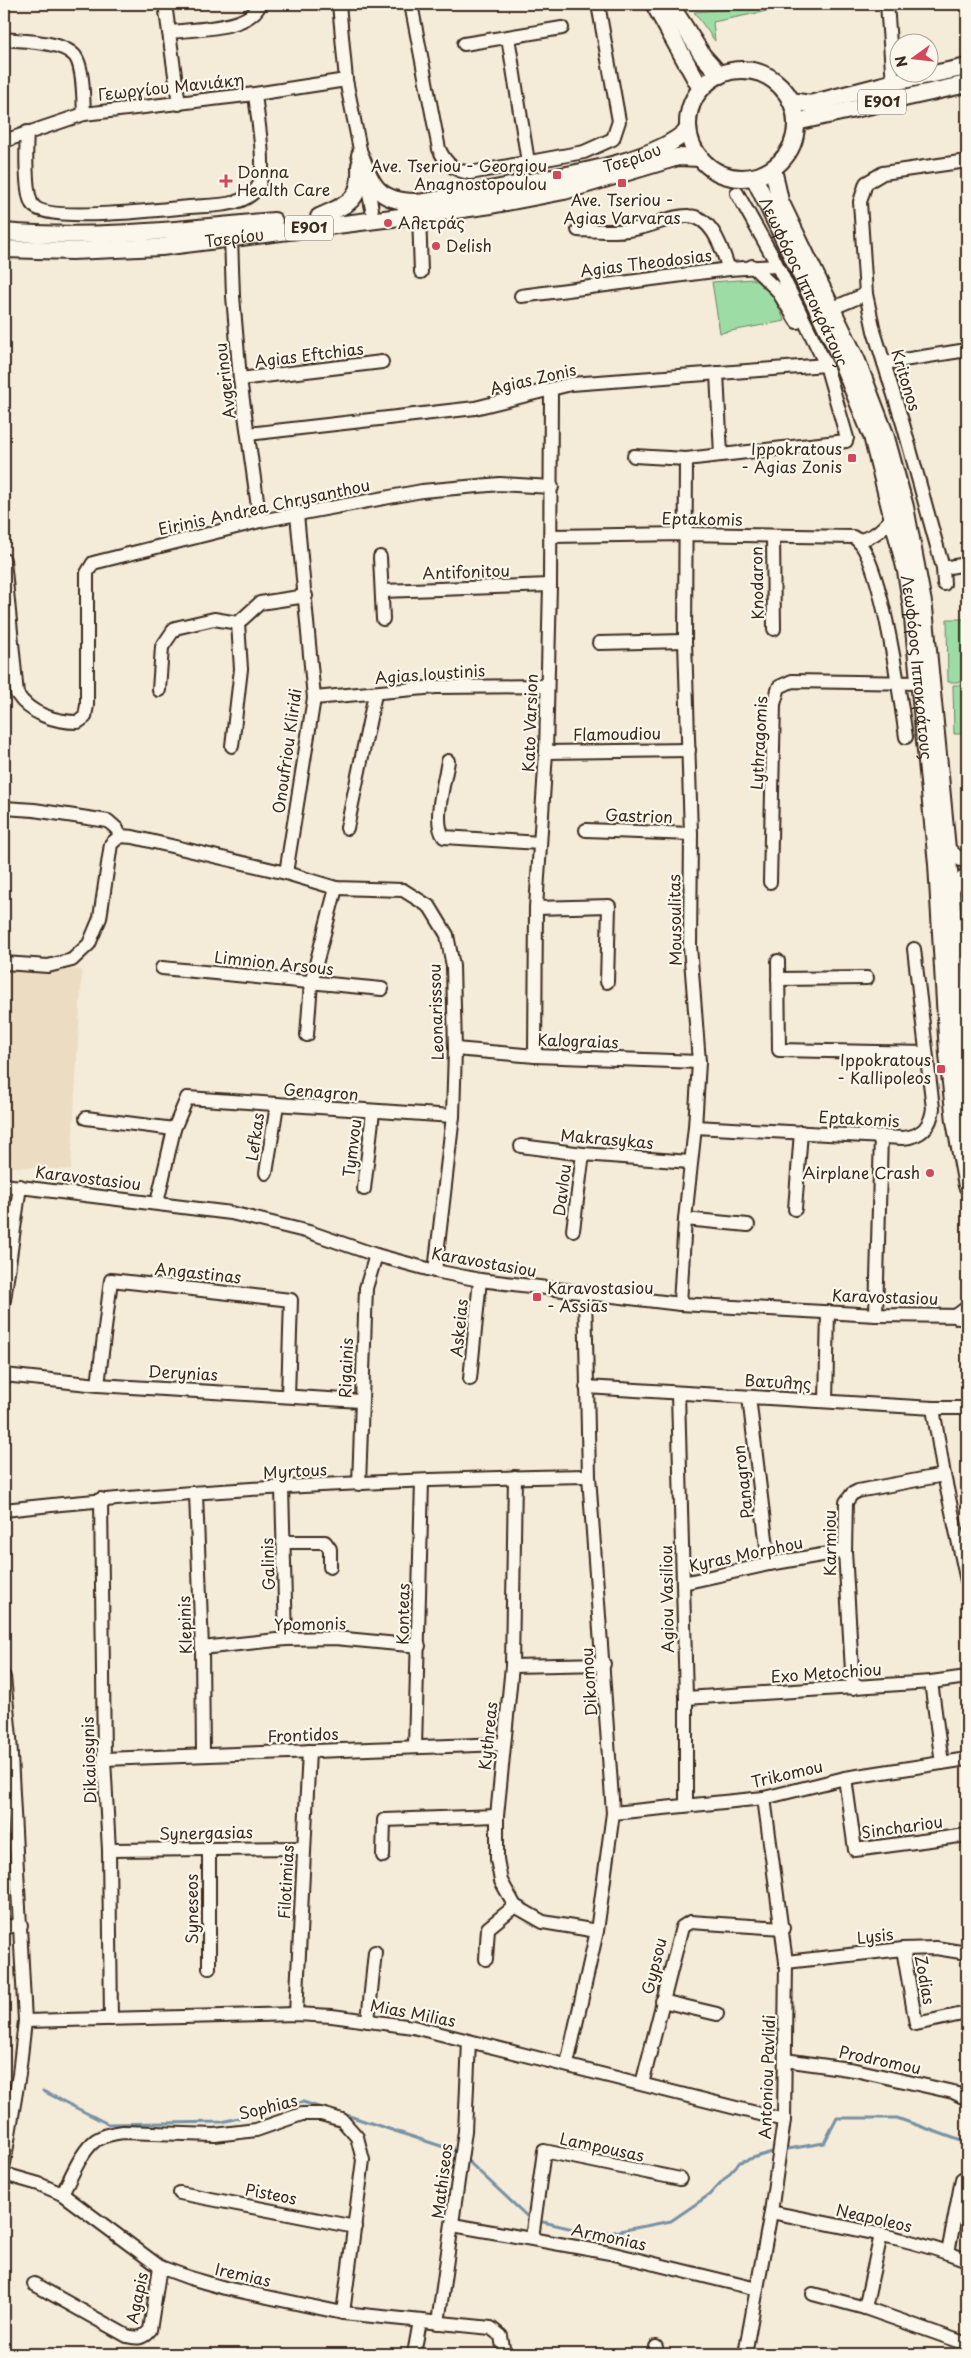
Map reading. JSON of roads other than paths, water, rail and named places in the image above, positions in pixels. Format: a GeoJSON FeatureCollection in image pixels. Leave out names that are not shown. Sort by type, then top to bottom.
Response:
{"type":"FeatureCollection","features":[{"type":"Feature","properties":{"kind":"main road"},"geometry":{"type":"LineString","coordinates":[[654,4],[701,89]]}},
{"type":"Feature","properties":{"kind":"main road"},"geometry":{"type":"LineString","coordinates":[[670,4],[703,56],[720,75]]}},
{"type":"Feature","properties":{"kind":"main road","name":"E901"},"geometry":{"type":"LineString","coordinates":[[791,101],[810,104],[967,67]]}},
{"type":"Feature","properties":{"kind":"main road"},"geometry":{"type":"LineString","coordinates":[[744,70],[758,72],[782,87],[791,101],[796,122],[794,140],[786,156],[773,169],[754,177],[740,179],[712,170],[700,158],[693,147],[688,130],[691,108],[701,89],[720,75],[730,71],[744,70]]}},
{"type":"Feature","properties":{"kind":"main road","name":"E901"},"geometry":{"type":"LineString","coordinates":[[796,122],[967,84]]}},
{"type":"Feature","properties":{"kind":"main road","name":"Τσερίου"},"geometry":{"type":"LineString","coordinates":[[4,249],[90,251],[162,247],[422,208],[603,168],[665,146],[678,139],[688,130]]}},
{"type":"Feature","properties":{"kind":"main road"},"geometry":{"type":"LineString","coordinates":[[360,155],[370,180],[383,195],[422,208]]}},
{"type":"Feature","properties":{"kind":"main road"},"geometry":{"type":"LineString","coordinates":[[319,217],[339,208],[355,196],[360,185],[360,155]]}},
{"type":"Feature","properties":{"kind":"main road","name":"Τσερίου"},"geometry":{"type":"LineString","coordinates":[[422,208],[491,205],[564,191],[678,158],[700,158]]}},
{"type":"Feature","properties":{"kind":"main road","name":"Λεωφόρος Ιπποκράτους"},"geometry":{"type":"LineString","coordinates":[[773,169],[780,201],[857,361],[885,434],[906,507],[924,608],[951,891],[958,1029],[967,1102]]}},
{"type":"Feature","properties":{"kind":"main road","name":"Λεωφόρος Ιπποκράτους"},"geometry":{"type":"LineString","coordinates":[[754,177],[833,341],[872,436],[899,542],[912,608],[937,864],[948,1054],[955,1121],[967,1186]]}},
{"type":"Feature","properties":{"kind":"main road","name":"E901"},"geometry":{"type":"LineString","coordinates":[[375,209],[422,208]]}},
{"type":"Feature","properties":{"kind":"main road","name":"Τσερίου"},"geometry":{"type":"LineString","coordinates":[[4,232],[62,236],[104,234],[319,217],[375,209]]}},
{"type":"Feature","properties":{"kind":"street"},"geometry":{"type":"LineString","coordinates":[[165,4],[178,104]]}},
{"type":"Feature","properties":{"kind":"street"},"geometry":{"type":"LineString","coordinates":[[169,32],[231,24],[246,19],[258,10],[260,4]]}},
{"type":"Feature","properties":{"kind":"street"},"geometry":{"type":"LineString","coordinates":[[339,4],[346,80],[360,155],[375,209]]}},
{"type":"Feature","properties":{"kind":"street"},"geometry":{"type":"LineString","coordinates":[[411,4],[440,149],[444,159],[458,171],[470,173],[584,152],[612,139],[620,121],[598,4]]}},
{"type":"Feature","properties":{"kind":"street"},"geometry":{"type":"LineString","coordinates":[[887,4],[893,83]]}},
{"type":"Feature","properties":{"kind":"street"},"geometry":{"type":"LineString","coordinates":[[464,44],[562,28]]}},
{"type":"Feature","properties":{"kind":"street"},"geometry":{"type":"LineString","coordinates":[[508,37],[528,162]]}},
{"type":"Feature","properties":{"kind":"street"},"geometry":{"type":"LineString","coordinates":[[4,39],[59,46],[75,56],[81,74],[84,114]]}},
{"type":"Feature","properties":{"kind":"street","name":"Γεωργίου Μανιάκη"},"geometry":{"type":"LineString","coordinates":[[4,140],[84,114],[178,104],[346,80]]}},
{"type":"Feature","properties":{"kind":"street"},"geometry":{"type":"LineString","coordinates":[[27,132],[26,152],[32,203],[37,210],[105,214],[230,204],[253,194],[259,184],[262,172],[255,94]]}},
{"type":"Feature","properties":{"kind":"street","name":"Kritonos"},"geometry":{"type":"LineString","coordinates":[[944,584],[943,568],[866,294],[860,202],[866,183],[883,173],[967,161]]}},
{"type":"Feature","properties":{"kind":"street"},"geometry":{"type":"LineString","coordinates":[[634,456],[686,459],[843,442],[847,438],[826,365],[737,193]]}},
{"type":"Feature","properties":{"kind":"street"},"geometry":{"type":"LineString","coordinates":[[421,272],[422,208]]}},
{"type":"Feature","properties":{"kind":"street"},"geometry":{"type":"LineString","coordinates":[[578,230],[627,230],[678,217],[698,218],[719,242],[728,269]]}},
{"type":"Feature","properties":{"kind":"street","name":"Avgerinou"},"geometry":{"type":"LineString","coordinates":[[231,237],[233,296],[240,379],[260,521]]}},
{"type":"Feature","properties":{"kind":"street"},"geometry":{"type":"LineString","coordinates":[[776,266],[792,254]]}},
{"type":"Feature","properties":{"kind":"street"},"geometry":{"type":"LineString","coordinates":[[752,266],[777,290],[794,316],[811,354]]}},
{"type":"Feature","properties":{"kind":"street","name":"Agias Theodosias"},"geometry":{"type":"LineString","coordinates":[[521,296],[752,266],[776,266]]}},
{"type":"Feature","properties":{"kind":"street"},"geometry":{"type":"LineString","coordinates":[[833,308],[866,294]]}},
{"type":"Feature","properties":{"kind":"street"},"geometry":{"type":"LineString","coordinates":[[884,363],[967,350]]}},
{"type":"Feature","properties":{"kind":"street","name":"Agias Eftchias"},"geometry":{"type":"LineString","coordinates":[[240,379],[382,362]]}},
{"type":"Feature","properties":{"kind":"street","name":"Agias Zonis"},"geometry":{"type":"LineString","coordinates":[[248,434],[475,408],[571,384],[826,365]]}},
{"type":"Feature","properties":{"kind":"street"},"geometry":{"type":"LineString","coordinates":[[717,373],[721,455]]}},
{"type":"Feature","properties":{"kind":"street","name":"Kato Varsion"},"geometry":{"type":"LineString","coordinates":[[535,1056],[536,908],[546,752],[552,487],[552,390]]}},
{"type":"Feature","properties":{"kind":"street","name":"Mousoulitas"},"geometry":{"type":"LineString","coordinates":[[680,1304],[685,1219],[695,1127],[699,1062],[690,946],[691,834],[686,641],[686,459]]}},
{"type":"Feature","properties":{"kind":"street","name":"Eirinis Andrea Chrysanthou"},"geometry":{"type":"LineString","coordinates":[[4,560],[17,694],[23,704],[46,716],[68,722],[78,722],[85,717],[87,705],[88,573],[93,563],[260,521],[422,491],[500,484],[552,487]]}},
{"type":"Feature","properties":{"kind":"street","name":"Onoufriou Kliridi"},"geometry":{"type":"LineString","coordinates":[[286,873],[314,698],[297,514]]}},
{"type":"Feature","properties":{"kind":"street"},"geometry":{"type":"LineString","coordinates":[[856,539],[870,538],[878,533],[893,517]]}},
{"type":"Feature","properties":{"kind":"street"},"geometry":{"type":"LineString","coordinates":[[878,533],[899,542]]}},
{"type":"Feature","properties":{"kind":"street","name":"Eptakomis"},"geometry":{"type":"LineString","coordinates":[[551,536],[686,534],[856,539]]}},
{"type":"Feature","properties":{"kind":"street","name":"Knodaron"},"geometry":{"type":"LineString","coordinates":[[773,536],[774,628]]}},
{"type":"Feature","properties":{"kind":"street"},"geometry":{"type":"LineString","coordinates":[[856,539],[867,555],[880,592],[898,682],[906,737]]}},
{"type":"Feature","properties":{"kind":"street"},"geometry":{"type":"LineString","coordinates":[[380,557],[383,619]]}},
{"type":"Feature","properties":{"kind":"street"},"geometry":{"type":"LineString","coordinates":[[943,568],[967,564]]}},
{"type":"Feature","properties":{"kind":"street","name":"Antifonitou"},"geometry":{"type":"LineString","coordinates":[[382,591],[550,585]]}},
{"type":"Feature","properties":{"kind":"street"},"geometry":{"type":"LineString","coordinates":[[238,623],[260,603],[306,596]]}},
{"type":"Feature","properties":{"kind":"street"},"geometry":{"type":"LineString","coordinates":[[159,690],[162,648],[175,628],[214,619],[238,623]]}},
{"type":"Feature","properties":{"kind":"street"},"geometry":{"type":"LineString","coordinates":[[232,746],[241,669],[238,623]]}},
{"type":"Feature","properties":{"kind":"street"},"geometry":{"type":"LineString","coordinates":[[599,643],[686,641]]}},
{"type":"Feature","properties":{"kind":"street","name":"Lythragomis"},"geometry":{"type":"LineString","coordinates":[[770,882],[774,704],[779,687],[792,681],[919,683]]}},
{"type":"Feature","properties":{"kind":"street","name":"Agias Ioustinis"},"geometry":{"type":"LineString","coordinates":[[314,698],[436,687],[547,686]]}},
{"type":"Feature","properties":{"kind":"street"},"geometry":{"type":"LineString","coordinates":[[347,828],[375,694]]}},
{"type":"Feature","properties":{"kind":"street","name":"Flamoudiou"},"geometry":{"type":"LineString","coordinates":[[546,752],[690,750]]}},
{"type":"Feature","properties":{"kind":"street"},"geometry":{"type":"LineString","coordinates":[[448,762],[438,820],[444,836],[540,842]]}},
{"type":"Feature","properties":{"kind":"street"},"geometry":{"type":"LineString","coordinates":[[4,808],[34,810],[108,821],[117,829],[120,836],[111,844],[100,918],[89,944],[72,960],[48,966],[4,963]]}},
{"type":"Feature","properties":{"kind":"street","name":"Gastrion"},"geometry":{"type":"LineString","coordinates":[[586,830],[691,834]]}},
{"type":"Feature","properties":{"kind":"street","name":"Leonarisssou"},"geometry":{"type":"LineString","coordinates":[[120,836],[133,837],[286,873],[336,888],[403,890],[430,907],[446,935],[453,966],[455,1049],[453,1116],[435,1271]]}},
{"type":"Feature","properties":{"kind":"street"},"geometry":{"type":"LineString","coordinates":[[947,847],[961,860],[967,861]]}},
{"type":"Feature","properties":{"kind":"street"},"geometry":{"type":"LineString","coordinates":[[951,891],[967,873]]}},
{"type":"Feature","properties":{"kind":"street"},"geometry":{"type":"LineString","coordinates":[[307,1035],[311,983],[336,888]]}},
{"type":"Feature","properties":{"kind":"street"},"geometry":{"type":"LineString","coordinates":[[536,908],[609,906],[607,982]]}},
{"type":"Feature","properties":{"kind":"street","name":"Eptakomis"},"geometry":{"type":"LineString","coordinates":[[695,1127],[912,1137],[920,1133],[929,1125],[933,1108],[914,949]]}},
{"type":"Feature","properties":{"kind":"street"},"geometry":{"type":"LineString","coordinates":[[778,961],[780,1050],[926,1053]]}},
{"type":"Feature","properties":{"kind":"street","name":"Limnion Arsous"},"geometry":{"type":"LineString","coordinates":[[162,968],[382,989]]}},
{"type":"Feature","properties":{"kind":"street"},"geometry":{"type":"LineString","coordinates":[[778,979],[867,978]]}},
{"type":"Feature","properties":{"kind":"street","name":"Kalograias"},"geometry":{"type":"LineString","coordinates":[[455,1049],[535,1056],[699,1062]]}},
{"type":"Feature","properties":{"kind":"street","name":"Genagron"},"geometry":{"type":"LineString","coordinates":[[174,1129],[187,1098],[453,1116]]}},
{"type":"Feature","properties":{"kind":"street","name":"Lefkas"},"geometry":{"type":"LineString","coordinates":[[266,1173],[277,1105]]}},
{"type":"Feature","properties":{"kind":"street","name":"Tymvou"},"geometry":{"type":"LineString","coordinates":[[364,1189],[373,1112]]}},
{"type":"Feature","properties":{"kind":"street"},"geometry":{"type":"LineString","coordinates":[[86,1118],[174,1129],[157,1203]]}},
{"type":"Feature","properties":{"kind":"street"},"geometry":{"type":"LineString","coordinates":[[795,1208],[802,1132]]}},
{"type":"Feature","properties":{"kind":"street"},"geometry":{"type":"LineString","coordinates":[[876,1315],[880,1136]]}},
{"type":"Feature","properties":{"kind":"street","name":"Makrasykas"},"geometry":{"type":"LineString","coordinates":[[521,1146],[583,1154],[690,1162]]}},
{"type":"Feature","properties":{"kind":"street","name":"Davlou"},"geometry":{"type":"LineString","coordinates":[[573,1230],[583,1154]]}},
{"type":"Feature","properties":{"kind":"street","name":"Karavostasiou"},"geometry":{"type":"LineString","coordinates":[[4,1186],[20,1186],[231,1212],[309,1232],[376,1255],[435,1271],[480,1280],[680,1304],[876,1315],[965,1315]]}},
{"type":"Feature","properties":{"kind":"street"},"geometry":{"type":"LineString","coordinates":[[4,1300],[20,1186]]}},
{"type":"Feature","properties":{"kind":"street"},"geometry":{"type":"LineString","coordinates":[[685,1219],[748,1225]]}},
{"type":"Feature","properties":{"kind":"street","name":"Rigainis"},"geometry":{"type":"LineString","coordinates":[[359,1484],[366,1288],[376,1255]]}},
{"type":"Feature","properties":{"kind":"street","name":"Angastinas"},"geometry":{"type":"LineString","coordinates":[[98,1385],[111,1280],[291,1300],[288,1396]]}},
{"type":"Feature","properties":{"kind":"street","name":"Askeias"},"geometry":{"type":"LineString","coordinates":[[470,1379],[480,1280]]}},
{"type":"Feature","properties":{"kind":"street","name":"Dikomou"},"geometry":{"type":"LineString","coordinates":[[567,2064],[598,1931],[613,1813],[604,1664],[589,1476],[585,1294]]}},
{"type":"Feature","properties":{"kind":"street"},"geometry":{"type":"LineString","coordinates":[[826,1401],[828,1312]]}},
{"type":"Feature","properties":{"kind":"street","name":"Derynias"},"geometry":{"type":"LineString","coordinates":[[4,1375],[98,1385],[362,1401]]}},
{"type":"Feature","properties":{"kind":"street","name":"Βατυλης"},"geometry":{"type":"LineString","coordinates":[[586,1387],[932,1408],[967,1408]]}},
{"type":"Feature","properties":{"kind":"street","name":"Agiou Vasiliou"},"geometry":{"type":"LineString","coordinates":[[678,1393],[686,1698],[686,1805]]}},
{"type":"Feature","properties":{"kind":"street","name":"Panagron"},"geometry":{"type":"LineString","coordinates":[[749,1397],[769,1564]]}},
{"type":"Feature","properties":{"kind":"street"},"geometry":{"type":"LineString","coordinates":[[932,1408],[944,1475],[967,1581]]}},
{"type":"Feature","properties":{"kind":"street","name":"Karmiou"},"geometry":{"type":"LineString","coordinates":[[853,1688],[845,1551],[846,1502],[852,1494],[944,1475]]}},
{"type":"Feature","properties":{"kind":"street","name":"Myrtous"},"geometry":{"type":"LineString","coordinates":[[4,1510],[102,1500],[282,1488],[515,1477],[589,1476]]}},
{"type":"Feature","properties":{"kind":"street","name":"Kythreas"},"geometry":{"type":"LineString","coordinates":[[515,1477],[512,1666],[497,1816],[497,1859],[501,1880],[515,1906]]}},
{"type":"Feature","properties":{"kind":"street","name":"Konteas"},"geometry":{"type":"LineString","coordinates":[[415,1747],[422,1481]]}},
{"type":"Feature","properties":{"kind":"street","name":"Galinis"},"geometry":{"type":"LineString","coordinates":[[282,1488],[286,1639]]}},
{"type":"Feature","properties":{"kind":"street","name":"Klepinis"},"geometry":{"type":"LineString","coordinates":[[196,1494],[202,1648],[203,1756]]}},
{"type":"Feature","properties":{"kind":"street","name":"Dikaiosynis"},"geometry":{"type":"LineString","coordinates":[[102,1500],[104,1759],[109,1850],[111,2019]]}},
{"type":"Feature","properties":{"kind":"street"},"geometry":{"type":"LineString","coordinates":[[283,1542],[325,1542],[330,1549],[330,1567]]}},
{"type":"Feature","properties":{"kind":"street","name":"Kyras Morphou"},"geometry":{"type":"LineString","coordinates":[[683,1583],[769,1564],[845,1551]]}},
{"type":"Feature","properties":{"kind":"street","name":"Ypomonis"},"geometry":{"type":"LineString","coordinates":[[202,1648],[286,1639],[335,1638],[419,1646]]}},
{"type":"Feature","properties":{"kind":"street"},"geometry":{"type":"LineString","coordinates":[[512,1666],[604,1664]]}},
{"type":"Feature","properties":{"kind":"street"},"geometry":{"type":"LineString","coordinates":[[4,1677],[9,1827],[21,1925],[25,2021],[19,2074],[4,2164]]}},
{"type":"Feature","properties":{"kind":"street","name":"Exo Metochiou"},"geometry":{"type":"LineString","coordinates":[[686,1698],[853,1688],[931,1682],[967,1677]]}},
{"type":"Feature","properties":{"kind":"street"},"geometry":{"type":"LineString","coordinates":[[931,1682],[942,1763]]}},
{"type":"Feature","properties":{"kind":"street","name":"Frontidos"},"geometry":{"type":"LineString","coordinates":[[104,1759],[503,1744]]}},
{"type":"Feature","properties":{"kind":"street","name":"Filotimias"},"geometry":{"type":"LineString","coordinates":[[296,2014],[309,1752]]}},
{"type":"Feature","properties":{"kind":"street","name":"Trikomou"},"geometry":{"type":"LineString","coordinates":[[613,1813],[764,1798],[845,1778],[967,1759]]}},
{"type":"Feature","properties":{"kind":"street","name":"Sinchariou"},"geometry":{"type":"LineString","coordinates":[[845,1778],[855,1850],[967,1835]]}},
{"type":"Feature","properties":{"kind":"street","name":"Antoniou Pavlidi"},"geometry":{"type":"LineString","coordinates":[[745,2354],[771,2212],[784,2120],[786,1962],[783,1928],[764,1798]]}},
{"type":"Feature","properties":{"kind":"street"},"geometry":{"type":"LineString","coordinates":[[383,1856],[384,1820],[497,1816]]}},
{"type":"Feature","properties":{"kind":"street","name":"Synergasias"},"geometry":{"type":"LineString","coordinates":[[109,1850],[304,1848]]}},
{"type":"Feature","properties":{"kind":"street","name":"Syneseos"},"geometry":{"type":"LineString","coordinates":[[209,1849],[209,1968]]}},
{"type":"Feature","properties":{"kind":"street"},"geometry":{"type":"LineString","coordinates":[[486,1959],[488,1928],[515,1906],[543,1922],[598,1931]]}},
{"type":"Feature","properties":{"kind":"street","name":"Gypsou"},"geometry":{"type":"LineString","coordinates":[[642,2084],[679,1932],[685,1924],[690,1922],[783,1928]]}},
{"type":"Feature","properties":{"kind":"street"},"geometry":{"type":"LineString","coordinates":[[4,1927],[21,1925]]}},
{"type":"Feature","properties":{"kind":"street","name":"Lysis"},"geometry":{"type":"LineString","coordinates":[[786,1962],[903,1949],[936,1948],[967,1953]]}},
{"type":"Feature","properties":{"kind":"street","name":"Zodias"},"geometry":{"type":"LineString","coordinates":[[903,1949],[916,2024],[967,2013]]}},
{"type":"Feature","properties":{"kind":"street"},"geometry":{"type":"LineString","coordinates":[[368,2021],[376,1952]]}},
{"type":"Feature","properties":{"kind":"street"},"geometry":{"type":"LineString","coordinates":[[662,2001],[717,2014]]}},
{"type":"Feature","properties":{"kind":"street","name":"Mias Milias"},"geometry":{"type":"LineString","coordinates":[[25,2021],[296,2014],[368,2021],[413,2027],[469,2042],[567,2064],[784,2120]]}},
{"type":"Feature","properties":{"kind":"street","name":"Mathiseos"},"geometry":{"type":"LineString","coordinates":[[438,2323],[465,2131],[469,2042]]}},
{"type":"Feature","properties":{"kind":"street","name":"Prodromou"},"geometry":{"type":"LineString","coordinates":[[785,2060],[855,2070],[953,2092],[967,2099]]}},
{"type":"Feature","properties":{"kind":"street","name":"Sophias"},"geometry":{"type":"LineString","coordinates":[[62,2194],[86,2151],[96,2140],[109,2134],[123,2132],[215,2135],[256,2130],[302,2114],[321,2114],[342,2120],[357,2137],[363,2160],[343,2313]]}},
{"type":"Feature","properties":{"kind":"street","name":"Lampousas"},"geometry":{"type":"LineString","coordinates":[[532,2238],[544,2151],[680,2180]]}},
{"type":"Feature","properties":{"kind":"street","name":"Iremias"},"geometry":{"type":"LineString","coordinates":[[4,2174],[39,2184],[62,2194],[160,2267],[225,2288],[343,2313],[491,2328],[501,2336],[504,2354]]}},
{"type":"Feature","properties":{"kind":"street"},"geometry":{"type":"LineString","coordinates":[[948,2253],[962,2179]]}},
{"type":"Feature","properties":{"kind":"street","name":"Pisteos"},"geometry":{"type":"LineString","coordinates":[[180,2193],[355,2227]]}},
{"type":"Feature","properties":{"kind":"street","name":"Neapoleos"},"geometry":{"type":"LineString","coordinates":[[771,2212],[881,2235],[967,2260]]}},
{"type":"Feature","properties":{"kind":"street","name":"Armonias"},"geometry":{"type":"LineString","coordinates":[[453,2225],[610,2253],[757,2289]]}},
{"type":"Feature","properties":{"kind":"street"},"geometry":{"type":"LineString","coordinates":[[865,2308],[881,2235]]}},
{"type":"Feature","properties":{"kind":"street","name":"Agapis"},"geometry":{"type":"LineString","coordinates":[[34,2284],[127,2336],[136,2339],[144,2337],[150,2330],[160,2267]]}},
{"type":"Feature","properties":{"kind":"street"},"geometry":{"type":"LineString","coordinates":[[813,2294],[865,2308],[967,2344]]}},
{"type":"Feature","properties":{"kind":"street"},"geometry":{"type":"LineString","coordinates":[[414,2354],[420,2321]]}},
{"type":"Feature","properties":{"kind":"waterway"},"geometry":{"type":"LineString","coordinates":[[43,2091],[108,2124],[222,2122],[303,2102],[328,2110]]}},
{"type":"Feature","properties":{"kind":"waterway"},"geometry":{"type":"LineString","coordinates":[[343,2114],[456,2151]]}},
{"type":"Feature","properties":{"kind":"waterway"},"geometry":{"type":"LineString","coordinates":[[788,2149],[824,2143],[837,2118],[897,2118],[967,2143]]}},
{"type":"Feature","properties":{"kind":"waterway"},"geometry":{"type":"LineString","coordinates":[[543,2222],[599,2235],[671,2221],[709,2195],[740,2162],[772,2152]]}},
{"type":"Feature","properties":{"kind":"waterway"},"geometry":{"type":"LineString","coordinates":[[469,2162],[530,2219]]}},
{"type":"Feature","properties":{"kind":"place","name":"Ave. Tseriou - Georgiou Anagnostopoulou"},"geometry":{"type":"Point","coordinates":[557,175]}},
{"type":"Feature","properties":{"kind":"place","name":"Donna Health Care"},"geometry":{"type":"Point","coordinates":[226,181]}},
{"type":"Feature","properties":{"kind":"place","name":"Ave. Tseriou - Agias Varvaras"},"geometry":{"type":"Point","coordinates":[622,183]}},
{"type":"Feature","properties":{"kind":"place","name":"Αλετράς"},"geometry":{"type":"Point","coordinates":[388,223]}},
{"type":"Feature","properties":{"kind":"place","name":"Delish"},"geometry":{"type":"Point","coordinates":[436,246]}},
{"type":"Feature","properties":{"kind":"place","name":"Ippokratous - Agias Zonis"},"geometry":{"type":"Point","coordinates":[852,458]}},
{"type":"Feature","properties":{"kind":"place","name":"Ippokratous - Kallipoleos"},"geometry":{"type":"Point","coordinates":[941,1069]}},
{"type":"Feature","properties":{"kind":"place","name":"Airplane Crash"},"geometry":{"type":"Point","coordinates":[930,1173]}},
{"type":"Feature","properties":{"kind":"place","name":"Karavostasiou - Assias"},"geometry":{"type":"Point","coordinates":[537,1297]}}]}
